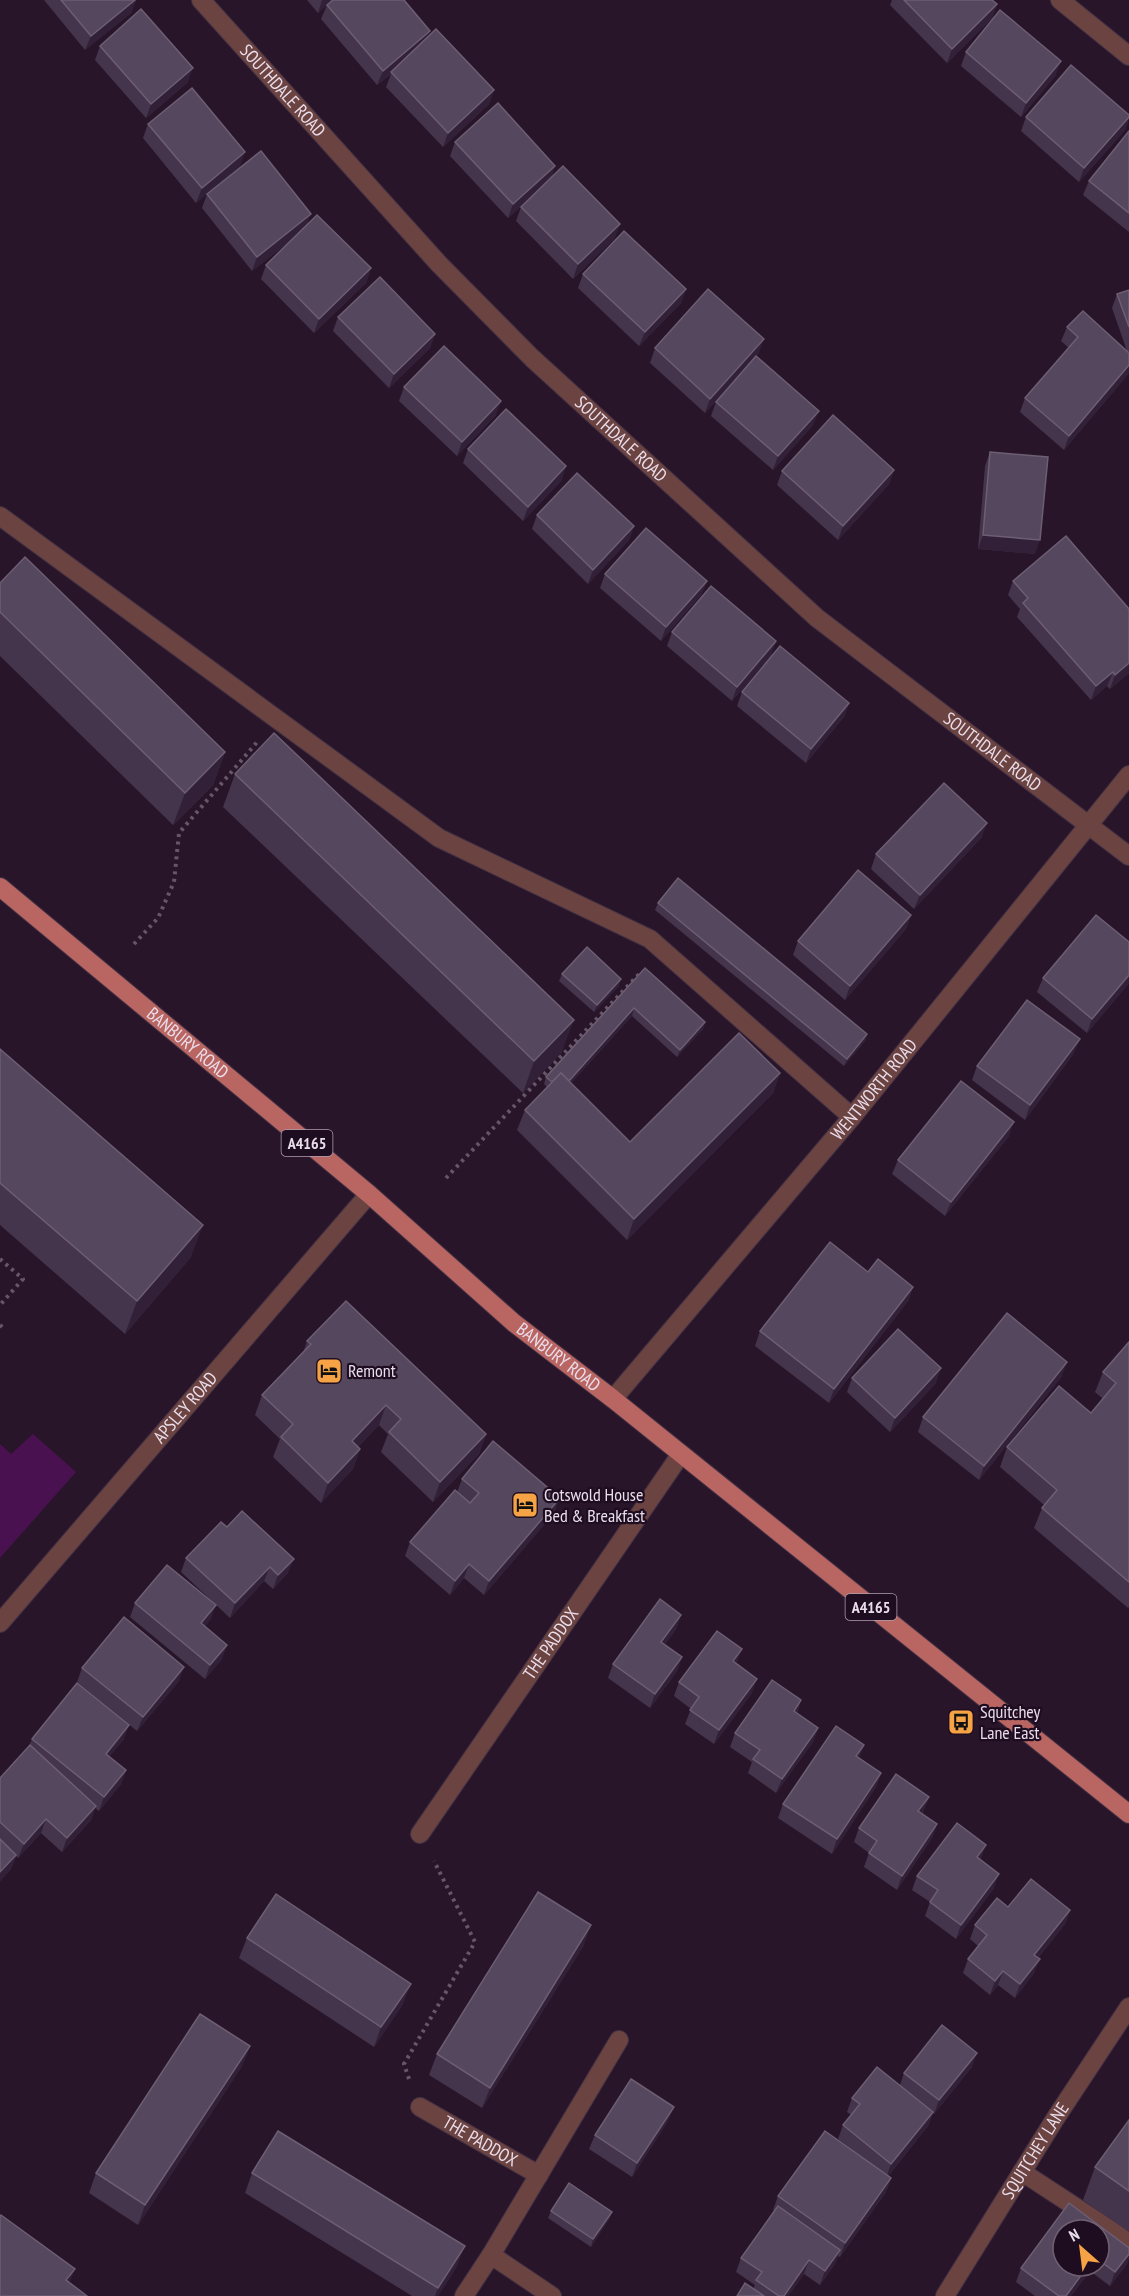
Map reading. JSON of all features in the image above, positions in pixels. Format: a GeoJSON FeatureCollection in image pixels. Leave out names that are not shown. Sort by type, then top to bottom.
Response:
{"type":"FeatureCollection","features":[{"type":"Feature","properties":{"kind":"main road","name":"BANBURY ROAD"},"geometry":{"type":"LineString","coordinates":[[0,887],[369,1194],[514,1323],[613,1399],[1129,1814]]}},
{"type":"Feature","properties":{"kind":"street","name":"SOUTHDALE ROAD"},"geometry":{"type":"LineString","coordinates":[[201,0],[439,264],[532,358],[817,618],[1129,856]]}},
{"type":"Feature","properties":{"kind":"street"},"geometry":{"type":"LineString","coordinates":[[1060,0],[1129,56]]}},
{"type":"Feature","properties":{"kind":"street"},"geometry":{"type":"LineString","coordinates":[[0,516],[439,838],[650,939],[852,1117]]}},
{"type":"Feature","properties":{"kind":"street","name":"WENTWORTH ROAD"},"geometry":{"type":"LineString","coordinates":[[613,1399],[852,1117],[1129,775]]}},
{"type":"Feature","properties":{"kind":"street","name":"APSLEY ROAD"},"geometry":{"type":"LineString","coordinates":[[0,1623],[369,1194]]}},
{"type":"Feature","properties":{"kind":"street","name":"THE PADDOX"},"geometry":{"type":"LineString","coordinates":[[420,1834],[681,1455]]}},
{"type":"Feature","properties":{"kind":"street","name":"SQUITCHEY LANE"},"geometry":{"type":"LineString","coordinates":[[945,2296],[1129,2007]]}},
{"type":"Feature","properties":{"kind":"street","name":"THE PADDOX"},"geometry":{"type":"LineString","coordinates":[[464,2296],[491,2255],[619,2040]]}},
{"type":"Feature","properties":{"kind":"street","name":"THE PADDOX"},"geometry":{"type":"LineString","coordinates":[[420,2108],[539,2175]]}},
{"type":"Feature","properties":{"kind":"street"},"geometry":{"type":"LineString","coordinates":[[1022,2172],[1129,2242]]}},
{"type":"Feature","properties":{"kind":"street"},"geometry":{"type":"LineString","coordinates":[[491,2255],[552,2296]]}},
{"type":"Feature","properties":{"kind":"path"},"geometry":{"type":"LineString","coordinates":[[134,944],[158,918],[174,882],[179,833],[276,719]]}},
{"type":"Feature","properties":{"kind":"path"},"geometry":{"type":"LineString","coordinates":[[446,1178],[662,949]]}},
{"type":"Feature","properties":{"kind":"path"},"geometry":{"type":"LineString","coordinates":[[0,1259],[23,1280],[0,1305]]}},
{"type":"Feature","properties":{"kind":"path"},"geometry":{"type":"LineString","coordinates":[[0,1325],[5,1330]]}},
{"type":"Feature","properties":{"kind":"path"},"geometry":{"type":"LineString","coordinates":[[420,1834],[475,1942],[404,2064],[420,2108]]}},
{"type":"Feature","properties":{"kind":"shaded area"},"geometry":{"type":"Polygon","coordinates":[[[33,1434],[76,1472],[0,1558],[0,1444],[11,1454],[33,1434]]]}},
{"type":"Feature","properties":{"kind":"building"},"geometry":{"type":"Polygon","coordinates":[[[61,0],[135,0],[91,36],[61,0]]]}},
{"type":"Feature","properties":{"kind":"building"},"geometry":{"type":"Polygon","coordinates":[[[333,0],[404,0],[430,31],[383,71],[327,5],[333,0]]]}},
{"type":"Feature","properties":{"kind":"building"},"geometry":{"type":"Polygon","coordinates":[[[904,0],[992,0],[997,4],[952,49],[904,0]]]}},
{"type":"Feature","properties":{"kind":"building"},"geometry":{"type":"Polygon","coordinates":[[[141,9],[193,68],[151,104],[100,46],[141,9]]]}},
{"type":"Feature","properties":{"kind":"building"},"geometry":{"type":"Polygon","coordinates":[[[1000,10],[1061,61],[1026,103],[966,52],[1000,10]]]}},
{"type":"Feature","properties":{"kind":"building"},"geometry":{"type":"Polygon","coordinates":[[[436,29],[494,90],[448,133],[391,72],[436,29]]]}},
{"type":"Feature","properties":{"kind":"building"},"geometry":{"type":"Polygon","coordinates":[[[1071,65],[1129,115],[1084,168],[1026,117],[1071,65]]]}},
{"type":"Feature","properties":{"kind":"building"},"geometry":{"type":"Polygon","coordinates":[[[192,88],[245,152],[202,188],[148,124],[192,88]]]}},
{"type":"Feature","properties":{"kind":"building"},"geometry":{"type":"Polygon","coordinates":[[[498,103],[555,166],[513,204],[455,142],[498,103]]]}},
{"type":"Feature","properties":{"kind":"building"},"geometry":{"type":"Polygon","coordinates":[[[1129,131],[1129,213],[1089,181],[1129,131]]]}},
{"type":"Feature","properties":{"kind":"building"},"geometry":{"type":"Polygon","coordinates":[[[261,151],[311,214],[257,257],[207,194],[261,151]]]}},
{"type":"Feature","properties":{"kind":"building"},"geometry":{"type":"Polygon","coordinates":[[[563,166],[620,224],[578,264],[521,207],[563,166]]]}},
{"type":"Feature","properties":{"kind":"building"},"geometry":{"type":"Polygon","coordinates":[[[317,215],[371,268],[319,319],[266,265],[317,215]]]}},
{"type":"Feature","properties":{"kind":"building"},"geometry":{"type":"Polygon","coordinates":[[[624,231],[686,289],[645,332],[583,274],[624,231]]]}},
{"type":"Feature","properties":{"kind":"building"},"geometry":{"type":"Polygon","coordinates":[[[380,277],[435,334],[394,374],[338,317],[380,277]]]}},
{"type":"Feature","properties":{"kind":"building"},"geometry":{"type":"Polygon","coordinates":[[[708,289],[764,339],[710,399],[655,348],[708,289]]]}},
{"type":"Feature","properties":{"kind":"building"},"geometry":{"type":"Polygon","coordinates":[[[1129,290],[1129,327],[1117,294],[1129,290]]]}},
{"type":"Feature","properties":{"kind":"building"},"geometry":{"type":"Polygon","coordinates":[[[1083,311],[1129,353],[1129,365],[1069,436],[1025,398],[1078,337],[1067,327],[1083,311]]]}},
{"type":"Feature","properties":{"kind":"building"},"geometry":{"type":"Polygon","coordinates":[[[444,346],[501,401],[462,442],[404,387],[444,346]]]}},
{"type":"Feature","properties":{"kind":"building"},"geometry":{"type":"Polygon","coordinates":[[[756,356],[819,411],[778,456],[716,402],[756,356]]]}},
{"type":"Feature","properties":{"kind":"building"},"geometry":{"type":"Polygon","coordinates":[[[506,409],[566,466],[528,507],[468,449],[506,409]]]}},
{"type":"Feature","properties":{"kind":"building"},"geometry":{"type":"Polygon","coordinates":[[[833,415],[894,470],[843,526],[782,471],[833,415]]]}},
{"type":"Feature","properties":{"kind":"building"},"geometry":{"type":"Polygon","coordinates":[[[990,452],[1048,457],[1040,540],[983,535],[990,452]]]}},
{"type":"Feature","properties":{"kind":"building"},"geometry":{"type":"Polygon","coordinates":[[[577,473],[634,526],[593,570],[537,515],[577,473]]]}},
{"type":"Feature","properties":{"kind":"building"},"geometry":{"type":"Polygon","coordinates":[[[646,528],[707,581],[666,627],[605,574],[646,528]]]}},
{"type":"Feature","properties":{"kind":"building"},"geometry":{"type":"Polygon","coordinates":[[[1066,536],[1129,609],[1129,663],[1115,675],[1113,672],[1096,686],[1023,603],[1028,598],[1013,581],[1066,536]]]}},
{"type":"Feature","properties":{"kind":"building"},"geometry":{"type":"Polygon","coordinates":[[[25,557],[225,752],[185,793],[0,612],[0,583],[25,557]]]}},
{"type":"Feature","properties":{"kind":"building"},"geometry":{"type":"Polygon","coordinates":[[[711,586],[776,641],[737,687],[672,632],[711,586]]]}},
{"type":"Feature","properties":{"kind":"building"},"geometry":{"type":"Polygon","coordinates":[[[780,646],[849,703],[811,749],[742,692],[780,646]]]}},
{"type":"Feature","properties":{"kind":"building"},"geometry":{"type":"Polygon","coordinates":[[[274,733],[574,1020],[534,1061],[235,774],[274,733]]]}},
{"type":"Feature","properties":{"kind":"building"},"geometry":{"type":"Polygon","coordinates":[[[944,783],[987,823],[920,895],[876,854],[944,783]]]}},
{"type":"Feature","properties":{"kind":"building"},"geometry":{"type":"Polygon","coordinates":[[[858,870],[911,915],[850,986],[798,941],[858,870]]]}},
{"type":"Feature","properties":{"kind":"building"},"geometry":{"type":"Polygon","coordinates":[[[678,878],[867,1034],[847,1059],[658,903],[678,878]]]}},
{"type":"Feature","properties":{"kind":"building"},"geometry":{"type":"Polygon","coordinates":[[[1096,915],[1129,942],[1129,975],[1092,1019],[1043,978],[1096,915]]]}},
{"type":"Feature","properties":{"kind":"building"},"geometry":{"type":"Polygon","coordinates":[[[587,947],[621,979],[597,1005],[562,974],[587,947]]]}},
{"type":"Feature","properties":{"kind":"building"},"geometry":{"type":"Polygon","coordinates":[[[645,968],[705,1022],[680,1050],[634,1008],[569,1081],[561,1073],[552,1082],[546,1077],[645,968]]]}},
{"type":"Feature","properties":{"kind":"building"},"geometry":{"type":"Polygon","coordinates":[[[1027,1000],[1080,1039],[1030,1105],[977,1066],[1027,1000]]]}},
{"type":"Feature","properties":{"kind":"building"},"geometry":{"type":"Polygon","coordinates":[[[739,1033],[780,1073],[634,1219],[525,1110],[561,1073],[630,1142],[739,1033]]]}},
{"type":"Feature","properties":{"kind":"building"},"geometry":{"type":"Polygon","coordinates":[[[0,1049],[203,1225],[137,1301],[0,1183],[0,1049]]]}},
{"type":"Feature","properties":{"kind":"building"},"geometry":{"type":"Polygon","coordinates":[[[961,1081],[1014,1122],[951,1202],[898,1160],[961,1081]]]}},
{"type":"Feature","properties":{"kind":"building"},"geometry":{"type":"Polygon","coordinates":[[[830,1242],[868,1272],[878,1259],[913,1287],[834,1389],[760,1331],[830,1242]]]}},
{"type":"Feature","properties":{"kind":"building"},"geometry":{"type":"Polygon","coordinates":[[[346,1301],[486,1434],[440,1482],[389,1432],[401,1419],[386,1405],[352,1441],[360,1449],[328,1483],[281,1437],[293,1424],[262,1395],[311,1344],[307,1341],[346,1301]]]}},
{"type":"Feature","properties":{"kind":"building"},"geometry":{"type":"Polygon","coordinates":[[[1007,1313],[1067,1362],[984,1466],[923,1417],[1007,1313]]]}},
{"type":"Feature","properties":{"kind":"building"},"geometry":{"type":"Polygon","coordinates":[[[898,1329],[941,1368],[895,1418],[852,1378],[898,1329]]]}},
{"type":"Feature","properties":{"kind":"building"},"geometry":{"type":"Polygon","coordinates":[[[1129,1342],[1129,1582],[1042,1508],[1057,1490],[1007,1447],[1059,1386],[1091,1413],[1116,1383],[1103,1372],[1129,1342]]]}},
{"type":"Feature","properties":{"kind":"building"},"geometry":{"type":"Polygon","coordinates":[[[493,1441],[560,1498],[489,1581],[469,1564],[455,1581],[410,1542],[455,1490],[470,1503],[479,1493],[462,1479],[493,1441]]]}},
{"type":"Feature","properties":{"kind":"building"},"geometry":{"type":"Polygon","coordinates":[[[242,1511],[294,1559],[278,1575],[270,1567],[235,1603],[186,1558],[221,1522],[227,1527],[242,1511]]]}},
{"type":"Feature","properties":{"kind":"building"},"geometry":{"type":"Polygon","coordinates":[[[167,1565],[216,1605],[201,1623],[227,1645],[210,1665],[135,1603],[167,1565]]]}},
{"type":"Feature","properties":{"kind":"building"},"geometry":{"type":"Polygon","coordinates":[[[660,1599],[681,1615],[661,1642],[682,1657],[655,1694],[613,1664],[660,1599]]]}},
{"type":"Feature","properties":{"kind":"building"},"geometry":{"type":"Polygon","coordinates":[[[124,1617],[184,1667],[143,1717],[82,1668],[124,1617]]]}},
{"type":"Feature","properties":{"kind":"building"},"geometry":{"type":"Polygon","coordinates":[[[717,1631],[742,1649],[733,1661],[757,1679],[719,1730],[690,1710],[699,1697],[679,1682],[717,1631]]]}},
{"type":"Feature","properties":{"kind":"building"},"geometry":{"type":"Polygon","coordinates":[[[772,1680],[801,1700],[794,1711],[818,1728],[782,1779],[753,1759],[760,1750],[735,1733],[772,1680]]]}},
{"type":"Feature","properties":{"kind":"building"},"geometry":{"type":"Polygon","coordinates":[[[77,1683],[129,1725],[106,1754],[126,1770],[104,1797],[32,1739],[77,1683]]]}},
{"type":"Feature","properties":{"kind":"building"},"geometry":{"type":"Polygon","coordinates":[[[836,1726],[864,1745],[856,1756],[881,1773],[837,1839],[783,1804],[836,1726]]]}},
{"type":"Feature","properties":{"kind":"building"},"geometry":{"type":"Polygon","coordinates":[[[30,1745],[96,1806],[67,1838],[46,1819],[24,1844],[0,1822],[0,1778],[30,1745]]]}},
{"type":"Feature","properties":{"kind":"building"},"geometry":{"type":"Polygon","coordinates":[[[896,1774],[929,1797],[918,1811],[937,1824],[902,1876],[869,1853],[877,1841],[859,1828],[896,1774]]]}},
{"type":"Feature","properties":{"kind":"building"},"geometry":{"type":"Polygon","coordinates":[[[957,1823],[986,1845],[977,1857],[999,1874],[961,1925],[930,1902],[938,1890],[917,1876],[957,1823]]]}},
{"type":"Feature","properties":{"kind":"building"},"geometry":{"type":"Polygon","coordinates":[[[0,1839],[16,1855],[0,1872],[0,1839]]]}},
{"type":"Feature","properties":{"kind":"building"},"geometry":{"type":"Polygon","coordinates":[[[1031,1879],[1070,1910],[1034,1955],[1040,1959],[1020,1984],[1003,1971],[995,1981],[968,1959],[987,1935],[975,1925],[997,1898],[1008,1907],[1031,1879]]]}},
{"type":"Feature","properties":{"kind":"building"},"geometry":{"type":"Polygon","coordinates":[[[538,1892],[591,1925],[490,2088],[437,2054],[538,1892]]]}},
{"type":"Feature","properties":{"kind":"building"},"geometry":{"type":"Polygon","coordinates":[[[276,1894],[411,1984],[381,2027],[247,1938],[276,1894]]]}},
{"type":"Feature","properties":{"kind":"building"},"geometry":{"type":"Polygon","coordinates":[[[200,2014],[250,2046],[145,2205],[96,2173],[200,2014]]]}},
{"type":"Feature","properties":{"kind":"building"},"geometry":{"type":"Polygon","coordinates":[[[942,2025],[977,2053],[939,2100],[904,2073],[942,2025]]]}},
{"type":"Feature","properties":{"kind":"building"},"geometry":{"type":"Polygon","coordinates":[[[877,2067],[933,2112],[891,2164],[843,2125],[860,2104],[852,2098],[877,2067]]]}},
{"type":"Feature","properties":{"kind":"building"},"geometry":{"type":"Polygon","coordinates":[[[631,2079],[674,2107],[637,2163],[595,2135],[631,2079]]]}},
{"type":"Feature","properties":{"kind":"building"},"geometry":{"type":"Polygon","coordinates":[[[1129,2120],[1129,2191],[1095,2167],[1129,2120]]]}},
{"type":"Feature","properties":{"kind":"building"},"geometry":{"type":"Polygon","coordinates":[[[278,2131],[465,2246],[438,2288],[252,2173],[278,2131]]]}},
{"type":"Feature","properties":{"kind":"building"},"geometry":{"type":"Polygon","coordinates":[[[825,2131],[891,2178],[845,2243],[778,2196],[825,2131]]]}},
{"type":"Feature","properties":{"kind":"building"},"geometry":{"type":"Polygon","coordinates":[[[569,2183],[612,2212],[593,2239],[551,2211],[569,2183]]]}},
{"type":"Feature","properties":{"kind":"building"},"geometry":{"type":"Polygon","coordinates":[[[1069,2203],[1089,2218],[1058,2218],[1069,2203]]]}},
{"type":"Feature","properties":{"kind":"building"},"geometry":{"type":"Polygon","coordinates":[[[778,2206],[840,2250],[825,2271],[809,2260],[784,2296],[779,2296],[756,2280],[762,2272],[741,2258],[778,2206]]]}},
{"type":"Feature","properties":{"kind":"building"},"geometry":{"type":"Polygon","coordinates":[[[1,2215],[75,2269],[66,2280],[87,2296],[0,2296],[1,2215]]]}},
{"type":"Feature","properties":{"kind":"building"},"geometry":{"type":"Polygon","coordinates":[[[1051,2227],[1051,2278],[1079,2278],[1066,2296],[1059,2296],[1021,2268],[1051,2227]]]}},
{"type":"Feature","properties":{"kind":"building"},"geometry":{"type":"Polygon","coordinates":[[[1111,2234],[1129,2248],[1129,2254],[1115,2272],[1111,2269],[1111,2234]]]}},
{"type":"Feature","properties":{"kind":"building"},"geometry":{"type":"Polygon","coordinates":[[[745,2283],[764,2296],[737,2296],[745,2283]]]}},
{"type":"Feature","properties":{"kind":"place","name":"Remont"},"geometry":{"type":"Point","coordinates":[329,1371]}},
{"type":"Feature","properties":{"kind":"place","name":"Cotswold House Bed & Breakfast"},"geometry":{"type":"Point","coordinates":[525,1505]}},
{"type":"Feature","properties":{"kind":"place","name":"Squitchey Lane East"},"geometry":{"type":"Point","coordinates":[961,1722]}}]}
